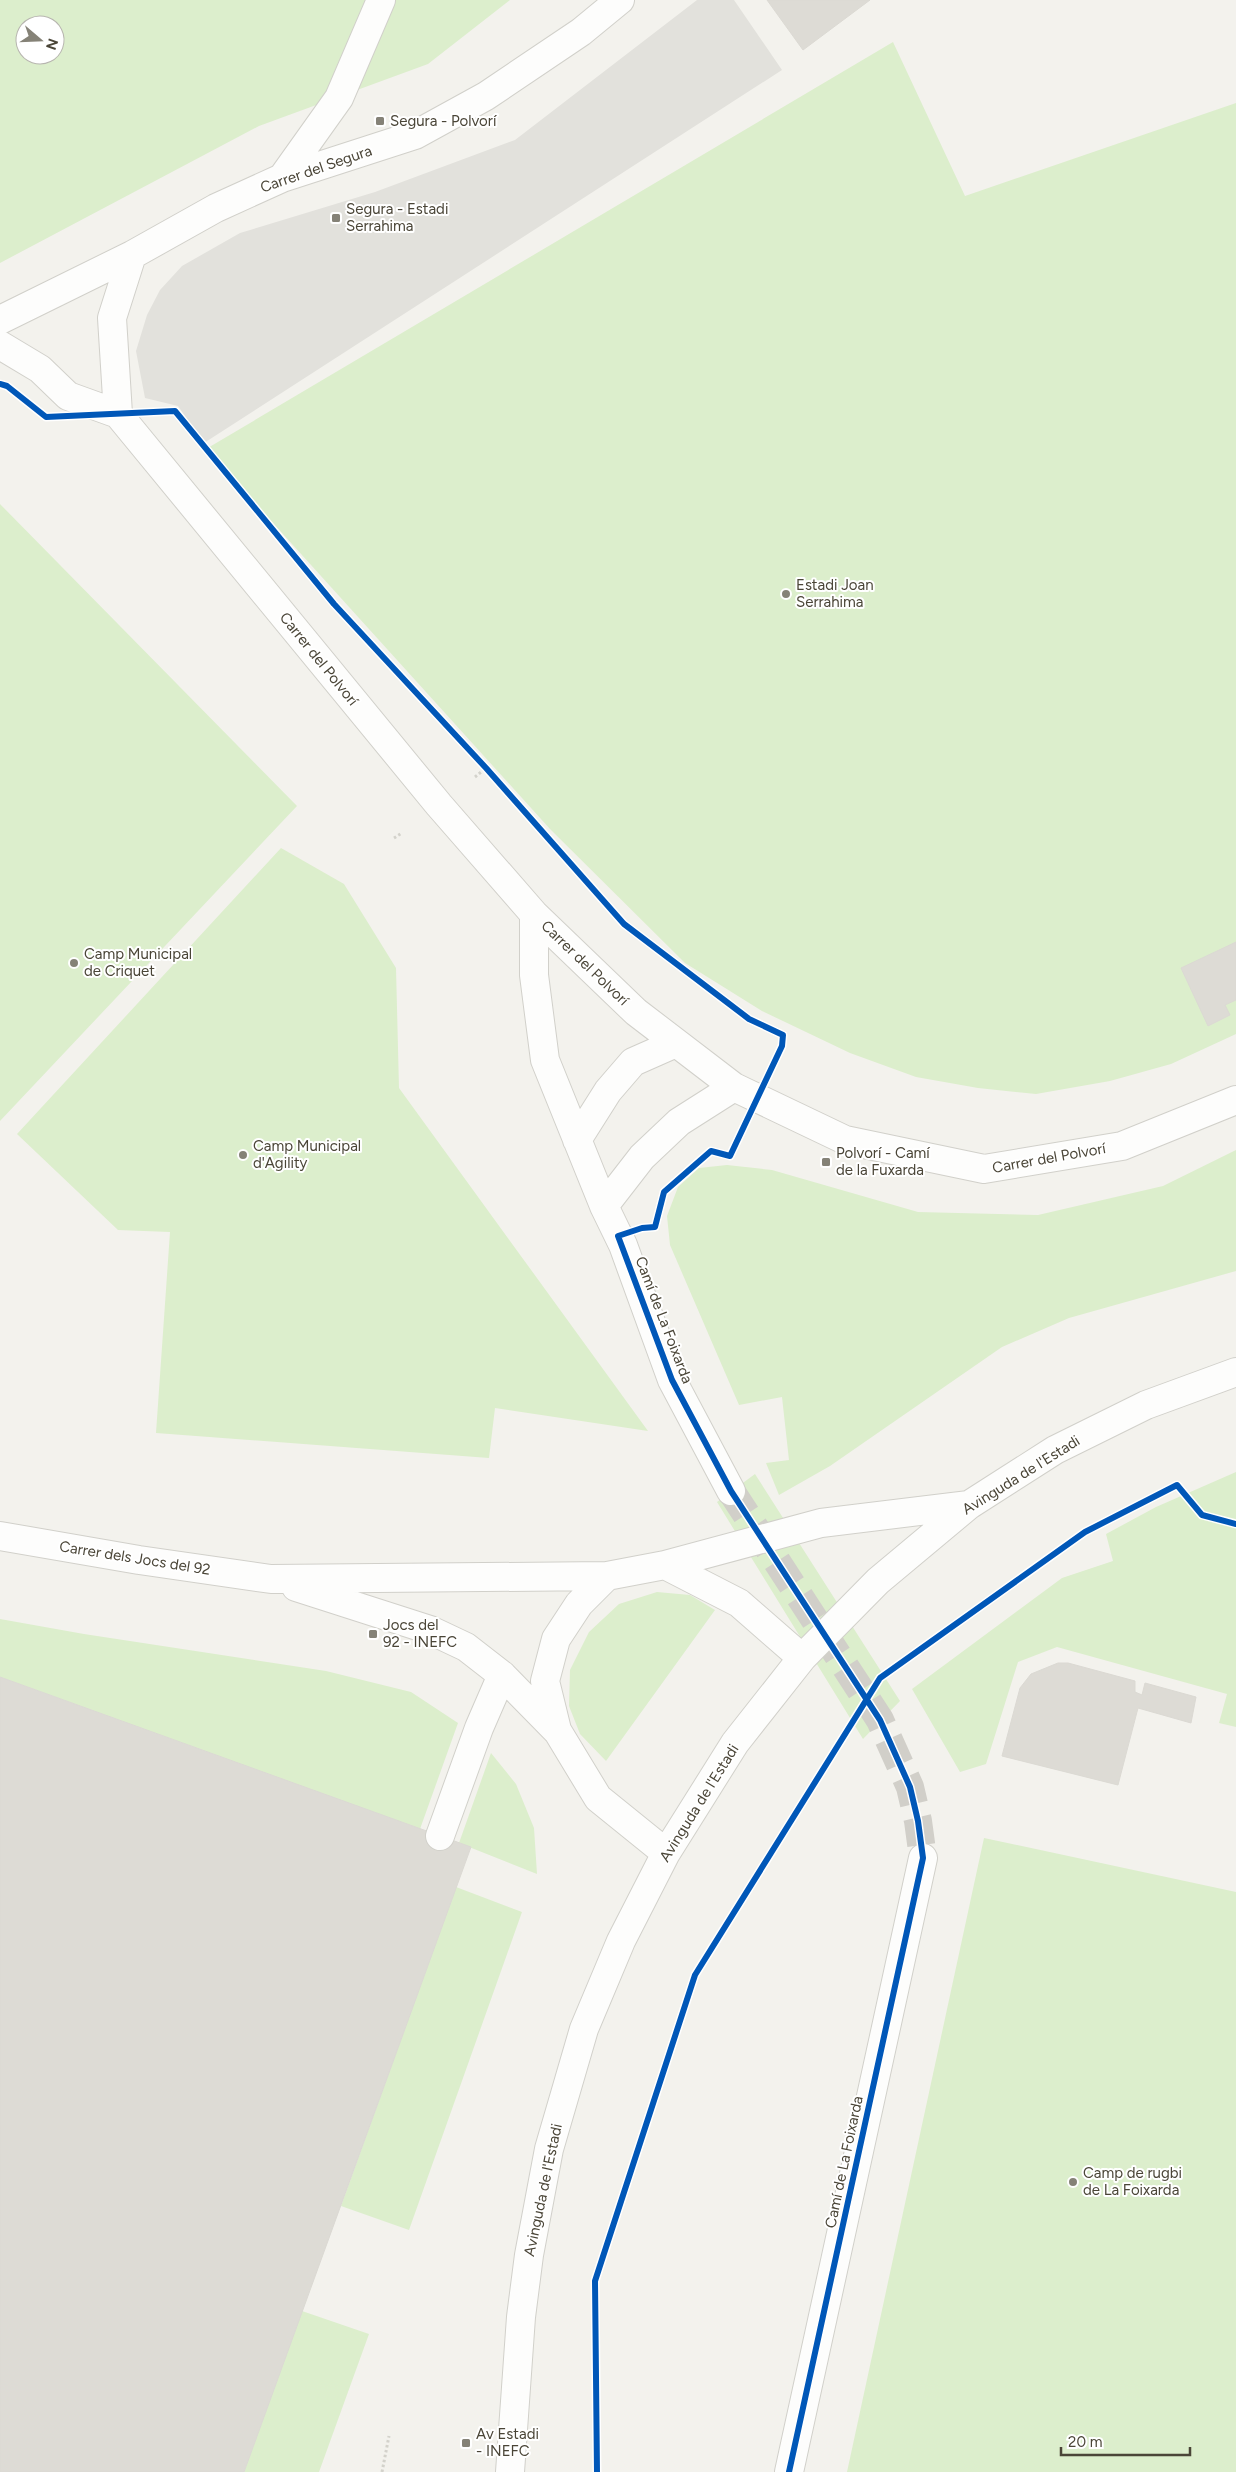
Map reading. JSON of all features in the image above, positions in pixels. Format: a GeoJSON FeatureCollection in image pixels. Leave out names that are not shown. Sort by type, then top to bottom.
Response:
{"type":"FeatureCollection","features":[{"type":"Feature","properties":{"kind":"street"},"geometry":{"type":"LineString","coordinates":[[282,178],[339,98],[381,0]]}},
{"type":"Feature","properties":{"kind":"street","name":"Carrer del Segura"},"geometry":{"type":"LineString","coordinates":[[0,320],[132,255],[216,208],[282,178],[415,135],[486,96],[581,32],[620,0]]}},
{"type":"Feature","properties":{"kind":"street"},"geometry":{"type":"LineString","coordinates":[[0,344],[40,369],[68,396],[118,414],[112,318],[132,255]]}},
{"type":"Feature","properties":{"kind":"street","name":"Carrer del Polvorí"},"geometry":{"type":"LineString","coordinates":[[118,414],[433,798],[534,914],[636,1012],[734,1087],[845,1140],[984,1169],[1122,1146],[1236,1100]]}},
{"type":"Feature","properties":{"kind":"street","name":"Camí de La Foixarda"},"geometry":{"type":"LineString","coordinates":[[534,914],[534,975],[545,1060],[604,1206],[623,1245],[672,1380],[731,1491]]}},
{"type":"Feature","properties":{"kind":"street"},"geometry":{"type":"LineString","coordinates":[[577,1140],[608,1092],[633,1062],[676,1043]]}},
{"type":"Feature","properties":{"kind":"street"},"geometry":{"type":"LineString","coordinates":[[604,1206],[642,1157],[679,1122],[734,1087]]}},
{"type":"Feature","properties":{"kind":"street","name":"Avinguda de l'Estadi"},"geometry":{"type":"LineString","coordinates":[[510,2472],[521,2317],[529,2255],[549,2149],[584,2028],[621,1941],[666,1853],[735,1743],[802,1658],[878,1581],[969,1505],[1055,1450],[1146,1405],[1236,1372]]}},
{"type":"Feature","properties":{"kind":"street"},"geometry":{"type":"LineString","coordinates":[[271,1579],[607,1576],[665,1564],[821,1523],[969,1505]]}},
{"type":"Feature","properties":{"kind":"street","name":"Carrer dels Jocs del 92"},"geometry":{"type":"LineString","coordinates":[[0,1536],[139,1560],[271,1579]]}},
{"type":"Feature","properties":{"kind":"street"},"geometry":{"type":"LineString","coordinates":[[665,1564],[740,1603],[802,1658]]}},
{"type":"Feature","properties":{"kind":"street"},"geometry":{"type":"LineString","coordinates":[[558,1732],[545,1681],[556,1639],[579,1604],[607,1576]]}},
{"type":"Feature","properties":{"kind":"street"},"geometry":{"type":"LineString","coordinates":[[271,1579],[430,1630],[466,1647],[502,1675],[558,1732],[598,1798],[666,1853]]}},
{"type":"Feature","properties":{"kind":"street"},"geometry":{"type":"LineString","coordinates":[[440,1836],[479,1728],[502,1675]]}},
{"type":"Feature","properties":{"kind":"street","name":"Camí de La Foixarda"},"geometry":{"type":"LineString","coordinates":[[789,2472],[924,1858]]}},
{"type":"Feature","properties":{"kind":"path"},"geometry":{"type":"LineString","coordinates":[[475,777],[486,768]]}},
{"type":"Feature","properties":{"kind":"path"},"geometry":{"type":"LineString","coordinates":[[394,838],[402,833]]}},
{"type":"Feature","properties":{"kind":"path"},"geometry":{"type":"LineString","coordinates":[[782,1046],[783,1035]]}},
{"type":"Feature","properties":{"kind":"path"},"geometry":{"type":"LineString","coordinates":[[730,1156],[739,1136]]}},
{"type":"Feature","properties":{"kind":"path"},"geometry":{"type":"LineString","coordinates":[[382,2472],[389,2436]]}},
{"type":"Feature","properties":{"kind":"green space"},"geometry":{"type":"Polygon","coordinates":[[[0,0],[510,0],[428,64],[259,126],[0,263],[0,0]]]}},
{"type":"Feature","properties":{"kind":"green space","name":"Estadi Joan Serrahima"},"geometry":{"type":"Polygon","coordinates":[[[893,42],[965,196],[1236,103],[1236,1034],[1171,1064],[1110,1081],[1036,1094],[978,1088],[916,1077],[850,1053],[762,1011],[685,963],[550,829],[206,449],[893,42]]]}},
{"type":"Feature","properties":{"kind":"green space","name":"Camp Municipal de Criquet"},"geometry":{"type":"Polygon","coordinates":[[[0,504],[297,806],[0,1121],[0,504]]]}},
{"type":"Feature","properties":{"kind":"green space","name":"Camp Municipal d'Agility"},"geometry":{"type":"Polygon","coordinates":[[[281,848],[344,884],[396,968],[399,1088],[648,1431],[495,1408],[489,1458],[156,1433],[170,1232],[118,1230],[17,1134],[281,848]]]}},
{"type":"Feature","properties":{"kind":"green space"},"geometry":{"type":"Polygon","coordinates":[[[1236,1150],[1236,1271],[1069,1318],[1002,1347],[830,1466],[779,1495],[766,1463],[789,1460],[782,1397],[739,1405],[670,1245],[667,1216],[678,1187],[699,1168],[727,1165],[772,1170],[918,1212],[1038,1215],[1163,1186],[1236,1150]]]}},
{"type":"Feature","properties":{"kind":"green space"},"geometry":{"type":"Polygon","coordinates":[[[1236,1472],[1236,1727],[1219,1723],[1227,1694],[1057,1647],[1018,1662],[986,1764],[960,1772],[912,1689],[1062,1578],[1113,1561],[1106,1534],[1156,1507],[1236,1472]]]}},
{"type":"Feature","properties":{"kind":"green space"},"geometry":{"type":"Polygon","coordinates":[[[755,1474],[900,1701],[863,1739],[717,1502],[755,1474]]]}},
{"type":"Feature","properties":{"kind":"green space"},"geometry":{"type":"Polygon","coordinates":[[[657,1592],[690,1595],[715,1610],[606,1761],[580,1734],[569,1706],[570,1670],[589,1632],[619,1604],[657,1592]]]}},
{"type":"Feature","properties":{"kind":"green space"},"geometry":{"type":"Polygon","coordinates":[[[0,1619],[84,1634],[326,1671],[411,1692],[458,1723],[420,1829],[0,1677],[0,1619]]]}},
{"type":"Feature","properties":{"kind":"green space"},"geometry":{"type":"Polygon","coordinates":[[[491,1753],[516,1784],[534,1828],[537,1874],[459,1843],[491,1753]]]}},
{"type":"Feature","properties":{"kind":"green space","name":"Camp de rugbi de La Foixarda"},"geometry":{"type":"Polygon","coordinates":[[[984,1838],[1236,1892],[1236,2472],[847,2472],[984,1838]]]}},
{"type":"Feature","properties":{"kind":"green space"},"geometry":{"type":"Polygon","coordinates":[[[456,1887],[522,1912],[409,2230],[341,2206],[456,1887]]]}},
{"type":"Feature","properties":{"kind":"green space"},"geometry":{"type":"Polygon","coordinates":[[[302,2311],[369,2334],[319,2472],[244,2472],[302,2311]]]}},
{"type":"Feature","properties":{"kind":"shaded area"},"geometry":{"type":"Polygon","coordinates":[[[697,0],[734,0],[782,70],[204,443],[178,406],[145,398],[136,351],[147,315],[160,290],[182,266],[240,233],[375,192],[515,140],[697,0]]]}},
{"type":"Feature","properties":{"kind":"building"},"geometry":{"type":"Polygon","coordinates":[[[767,0],[870,0],[803,50],[767,0]]]}},
{"type":"Feature","properties":{"kind":"building"},"geometry":{"type":"Polygon","coordinates":[[[1236,942],[1236,1000],[1225,1005],[1230,1015],[1208,1026],[1181,968],[1236,942]]]}},
{"type":"Feature","properties":{"kind":"building"},"geometry":{"type":"Polygon","coordinates":[[[1058,1663],[1068,1663],[1135,1681],[1135,1692],[1142,1695],[1145,1683],[1196,1697],[1191,1723],[1138,1708],[1118,1785],[1002,1756],[1020,1688],[1031,1674],[1058,1663]]]}},
{"type":"Feature","properties":{"kind":"building"},"geometry":{"type":"Polygon","coordinates":[[[0,1677],[471,1847],[244,2472],[0,2472],[0,1677]]]}},
{"type":"Feature","properties":{"kind":"tunnel"},"geometry":{"type":"LineString","coordinates":[[731,1491],[880,1720],[910,1787],[918,1821],[923,1858]]}},
{"type":"Feature","properties":{"kind":"cycle path"},"geometry":{"type":"LineString","coordinates":[[0,384],[7,386],[46,417],[175,411],[334,604],[486,768],[624,924],[749,1019],[783,1035],[782,1046],[730,1156],[711,1151],[664,1192],[655,1227],[642,1228],[618,1236],[672,1380],[731,1491],[880,1720],[910,1787],[918,1821],[923,1858],[789,2472]]}},
{"type":"Feature","properties":{"kind":"cycle path"},"geometry":{"type":"LineString","coordinates":[[597,2472],[595,2281],[695,1975],[880,1678],[1085,1532],[1177,1485],[1202,1515],[1236,1524]]}},
{"type":"Feature","properties":{"kind":"place","name":"Segura - Polvorí"},"geometry":{"type":"Point","coordinates":[380,121]}},
{"type":"Feature","properties":{"kind":"place","name":"Segura - Estadi Serrahima"},"geometry":{"type":"Point","coordinates":[336,218]}},
{"type":"Feature","properties":{"kind":"place","name":"Estadi Joan Serrahima"},"geometry":{"type":"Point","coordinates":[786,594]}},
{"type":"Feature","properties":{"kind":"place","name":"Camp Municipal de Criquet"},"geometry":{"type":"Point","coordinates":[74,963]}},
{"type":"Feature","properties":{"kind":"place","name":"Camp Municipal d'Agility"},"geometry":{"type":"Point","coordinates":[243,1155]}},
{"type":"Feature","properties":{"kind":"place","name":"Polvorí - Camí de la Fuxarda"},"geometry":{"type":"Point","coordinates":[826,1162]}},
{"type":"Feature","properties":{"kind":"place","name":"Jocs del 92 - INEFC"},"geometry":{"type":"Point","coordinates":[373,1634]}},
{"type":"Feature","properties":{"kind":"place","name":"Camp de rugbi de La Foixarda"},"geometry":{"type":"Point","coordinates":[1073,2182]}},
{"type":"Feature","properties":{"kind":"place","name":"Av Estadi - INEFC"},"geometry":{"type":"Point","coordinates":[466,2443]}}]}
